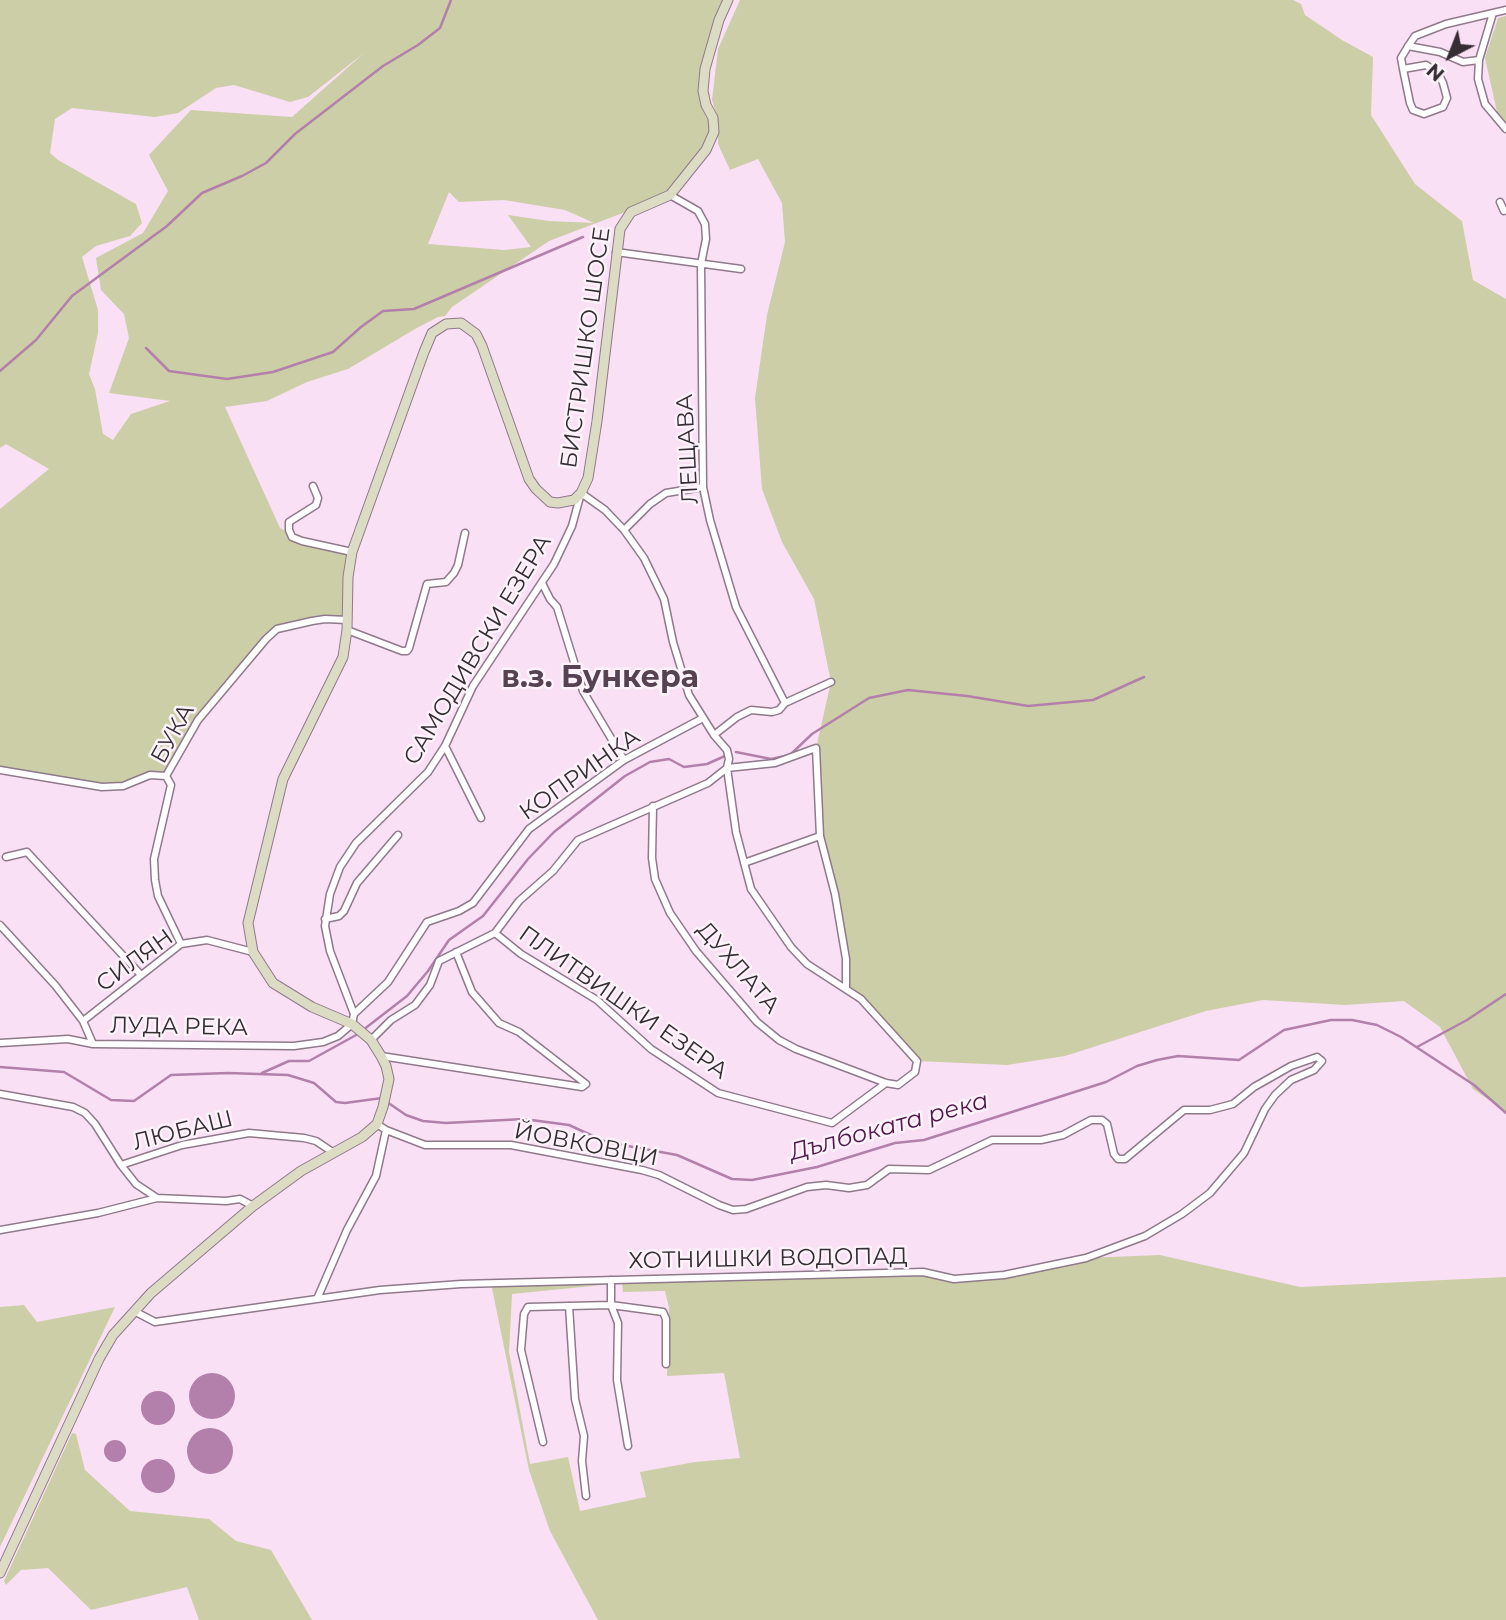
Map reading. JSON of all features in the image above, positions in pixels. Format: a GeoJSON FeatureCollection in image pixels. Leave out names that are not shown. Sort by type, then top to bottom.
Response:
{"type":"FeatureCollection","features":[{"type":"Feature","properties":{"kind":"street","name":"БИСТРИШКО ШОСЕ"},"geometry":{"type":"LineString","coordinates":[[382,1127],[389,1079],[381,1056],[371,1040],[353,1019],[289,995],[273,983],[253,952],[249,938],[250,911],[278,795],[292,760],[339,668],[346,645],[348,577],[352,552],[428,342],[432,333],[446,324],[461,323],[476,334],[529,479],[536,489],[550,502],[558,503],[573,500],[581,493],[587,478],[597,421],[620,229],[631,212],[670,195],[706,150],[714,132],[713,118],[703,91],[705,69],[719,20],[728,0]]}},
{"type":"Feature","properties":{"kind":"street"},"geometry":{"type":"LineString","coordinates":[[1403,69],[1426,65],[1438,73],[1447,98],[1443,107],[1424,114],[1413,110],[1410,103],[1403,69],[1401,58],[1408,46],[1415,36],[1446,24],[1506,10]]}},
{"type":"Feature","properties":{"kind":"street"},"geometry":{"type":"LineString","coordinates":[[1493,13],[1479,60],[1478,79],[1485,104],[1506,129]]}},
{"type":"Feature","properties":{"kind":"street"},"geometry":{"type":"LineString","coordinates":[[1408,46],[1440,52],[1464,62],[1479,60]]}},
{"type":"Feature","properties":{"kind":"street","name":"ЛЕЩАВА"},"geometry":{"type":"LineString","coordinates":[[670,195],[698,211],[705,224],[706,239],[701,264],[703,487],[710,520],[736,607],[785,703]]}},
{"type":"Feature","properties":{"kind":"street"},"geometry":{"type":"LineString","coordinates":[[1500,202],[1504,211],[1506,210]]}},
{"type":"Feature","properties":{"kind":"street"},"geometry":{"type":"LineString","coordinates":[[616,252],[741,269]]}},
{"type":"Feature","properties":{"kind":"street"},"geometry":{"type":"LineString","coordinates":[[313,486],[318,498],[316,505],[289,522],[292,537],[352,552]]}},
{"type":"Feature","properties":{"kind":"street"},"geometry":{"type":"LineString","coordinates":[[624,530],[666,494],[703,487]]}},
{"type":"Feature","properties":{"kind":"street"},"geometry":{"type":"LineString","coordinates":[[581,493],[605,510],[624,530],[644,558],[664,599],[673,642],[689,695],[714,736],[727,750],[736,832],[751,889],[791,947],[807,964],[860,999],[917,1061],[915,1072],[905,1081],[898,1085],[886,1083]]}},
{"type":"Feature","properties":{"kind":"street","name":"САМОДИВСКИ ЕЗЕРА"},"geometry":{"type":"LineString","coordinates":[[353,1019],[330,951],[325,919],[334,881],[348,853],[428,772],[445,746],[473,686],[554,564],[572,526],[581,493]]}},
{"type":"Feature","properties":{"kind":"street"},"geometry":{"type":"LineString","coordinates":[[347,625],[407,651],[427,584],[446,582],[454,573],[465,533]]}},
{"type":"Feature","properties":{"kind":"street"},"geometry":{"type":"LineString","coordinates":[[542,583],[550,599],[558,607],[583,691],[624,760]]}},
{"type":"Feature","properties":{"kind":"street","name":"БУКА"},"geometry":{"type":"LineString","coordinates":[[181,944],[158,896],[155,880],[154,859],[172,785],[166,776],[198,720],[271,634],[277,629],[313,621],[347,625]]}},
{"type":"Feature","properties":{"kind":"street"},"geometry":{"type":"LineString","coordinates":[[714,736],[737,717],[751,710],[779,710],[785,703],[831,682]]}},
{"type":"Feature","properties":{"kind":"street","name":"КОПРИНКА"},"geometry":{"type":"LineString","coordinates":[[353,1019],[388,982],[427,922],[459,911],[473,902],[529,829],[624,760],[703,718]]}},
{"type":"Feature","properties":{"kind":"street"},"geometry":{"type":"LineString","coordinates":[[445,746],[481,818]]}},
{"type":"Feature","properties":{"kind":"street"},"geometry":{"type":"LineString","coordinates":[[371,1040],[391,1020],[415,1005],[430,985],[439,961],[495,933],[519,901],[553,871],[578,840],[708,783],[727,768],[775,763],[816,748],[820,836],[835,894],[846,958],[846,988]]}},
{"type":"Feature","properties":{"kind":"street"},"geometry":{"type":"LineString","coordinates":[[0,770],[102,787],[123,786],[149,775],[166,776]]}},
{"type":"Feature","properties":{"kind":"street","name":"ДУХЛАТА"},"geometry":{"type":"LineString","coordinates":[[653,806],[654,878],[670,913],[696,951],[757,1022],[779,1040],[886,1083]]}},
{"type":"Feature","properties":{"kind":"street"},"geometry":{"type":"LineString","coordinates":[[325,919],[339,916],[344,911],[357,883],[398,835]]}},
{"type":"Feature","properties":{"kind":"street"},"geometry":{"type":"LineString","coordinates":[[744,863],[820,836]]}},
{"type":"Feature","properties":{"kind":"street"},"geometry":{"type":"LineString","coordinates":[[6,857],[27,852],[141,975]]}},
{"type":"Feature","properties":{"kind":"street"},"geometry":{"type":"LineString","coordinates":[[0,925],[55,985],[83,1021],[93,1044]]}},
{"type":"Feature","properties":{"kind":"street","name":"ПЛИТВИШКИ ЕЗЕРА"},"geometry":{"type":"LineString","coordinates":[[495,933],[521,954],[597,1000],[651,1049],[718,1093],[832,1123],[886,1083]]}},
{"type":"Feature","properties":{"kind":"street","name":"СИЛЯН"},"geometry":{"type":"LineString","coordinates":[[83,1021],[181,944],[207,940],[253,952]]}},
{"type":"Feature","properties":{"kind":"street"},"geometry":{"type":"LineString","coordinates":[[381,1056],[582,1087],[586,1084],[519,1032],[499,1023],[472,992],[456,952]]}},
{"type":"Feature","properties":{"kind":"street","name":"ЛУДА РЕКА"},"geometry":{"type":"LineString","coordinates":[[0,1043],[68,1039],[93,1044],[295,1046],[338,1037],[353,1019]]}},
{"type":"Feature","properties":{"kind":"street","name":"ЙОВКОВЦИ"},"geometry":{"type":"LineString","coordinates":[[382,1127],[425,1145],[511,1145],[642,1170],[659,1175],[733,1210],[746,1209],[807,1187],[826,1185],[849,1188],[867,1185],[889,1169],[929,1171],[992,1140],[1041,1140],[1063,1135],[1091,1120],[1102,1120],[1107,1124],[1114,1154],[1118,1159],[1125,1159],[1184,1110],[1210,1110],[1233,1104],[1254,1087],[1291,1066],[1317,1057],[1322,1061]]}},
{"type":"Feature","properties":{"kind":"street","name":"ХОТНИШКИ ВОДОПАД"},"geometry":{"type":"LineString","coordinates":[[134,1311],[155,1322],[380,1290],[461,1284],[923,1272],[954,1279],[1004,1275],[1086,1258],[1145,1236],[1210,1193],[1244,1153],[1265,1109],[1275,1095],[1292,1080],[1314,1070],[1322,1061]]}},
{"type":"Feature","properties":{"kind":"street"},"geometry":{"type":"LineString","coordinates":[[0,1094],[73,1107],[85,1113],[135,1184],[157,1198]]}},
{"type":"Feature","properties":{"kind":"street"},"geometry":{"type":"LineString","coordinates":[[0,1573],[99,1359],[113,1335],[151,1293],[253,1206],[301,1171],[382,1127]]}},
{"type":"Feature","properties":{"kind":"street"},"geometry":{"type":"LineString","coordinates":[[317,1299],[347,1230],[376,1176],[382,1127]]}},
{"type":"Feature","properties":{"kind":"street","name":"ЛЮБАШ"},"geometry":{"type":"LineString","coordinates":[[121,1165],[182,1144],[249,1133],[304,1138],[316,1141],[335,1153]]}},
{"type":"Feature","properties":{"kind":"street"},"geometry":{"type":"LineString","coordinates":[[0,1230],[97,1213],[157,1198],[226,1201],[240,1199],[253,1206]]}},
{"type":"Feature","properties":{"kind":"street"},"geometry":{"type":"LineString","coordinates":[[611,1280],[611,1305],[618,1323],[617,1380],[628,1446]]}},
{"type":"Feature","properties":{"kind":"street"},"geometry":{"type":"LineString","coordinates":[[542,1442],[521,1350],[524,1314],[528,1307],[611,1305],[663,1312],[666,1319],[666,1364]]}},
{"type":"Feature","properties":{"kind":"street"},"geometry":{"type":"LineString","coordinates":[[569,1306],[575,1399],[584,1436],[582,1461],[586,1496]]}},
{"type":"Feature","properties":{"kind":"green space"},"geometry":{"type":"Polygon","coordinates":[[[0,0],[728,0],[703,91],[714,132],[670,195],[549,241],[452,307],[445,316],[415,329],[348,369],[307,382],[267,401],[225,407],[280,528],[302,541],[352,552],[347,620],[325,619],[277,629],[210,704],[166,776],[150,775],[123,786],[102,787],[0,770],[0,509],[49,469],[6,444],[0,448],[0,0]],[[364,53],[308,97],[290,102],[234,85],[216,88],[178,113],[155,117],[72,108],[55,119],[50,153],[136,204],[142,223],[130,236],[96,246],[82,257],[98,310],[98,333],[89,374],[95,389],[103,434],[113,440],[131,414],[170,401],[109,393],[129,338],[124,314],[101,290],[96,258],[143,233],[168,191],[149,155],[191,110],[292,117],[364,53]],[[449,192],[428,244],[504,250],[531,247],[508,215],[549,221],[594,223],[565,210],[504,200],[459,202],[449,192]]]}},
{"type":"Feature","properties":{"kind":"green space"},"geometry":{"type":"Polygon","coordinates":[[[740,0],[1293,0],[1301,4],[1305,15],[1373,57],[1371,115],[1415,184],[1462,221],[1473,280],[1506,299],[1506,1112],[1473,1089],[1440,1027],[1404,1001],[1345,1005],[1263,1000],[1206,1011],[1065,1056],[1007,1065],[917,1061],[846,988],[846,959],[820,836],[816,748],[831,682],[814,599],[782,542],[762,489],[755,398],[767,315],[785,242],[782,203],[758,159],[730,170],[718,144],[718,120],[712,100],[718,49],[740,0]]]}},
{"type":"Feature","properties":{"kind":"green space"},"geometry":{"type":"Polygon","coordinates":[[[1506,16],[1506,122],[1497,112],[1485,58],[1498,18],[1506,16]]]}},
{"type":"Feature","properties":{"kind":"green space"},"geometry":{"type":"Polygon","coordinates":[[[1160,1255],[1300,1287],[1506,1277],[1506,1620],[598,1620],[550,1531],[529,1470],[491,1283],[923,1272],[954,1279],[1004,1275],[1086,1258],[1160,1255]],[[622,1283],[512,1294],[509,1352],[530,1464],[568,1457],[580,1511],[646,1497],[640,1472],[695,1462],[740,1458],[724,1373],[667,1376],[669,1308],[665,1291],[623,1292],[622,1283]]]}},
{"type":"Feature","properties":{"kind":"green space"},"geometry":{"type":"Polygon","coordinates":[[[24,1305],[37,1322],[115,1307],[0,1547],[0,1307],[24,1305]]]}},
{"type":"Feature","properties":{"kind":"green space"},"geometry":{"type":"Polygon","coordinates":[[[72,1433],[76,1434],[85,1470],[130,1511],[209,1519],[236,1541],[271,1550],[312,1620],[199,1620],[187,1587],[91,1610],[48,1568],[21,1570],[6,1585],[4,1581],[72,1433]]]}},
{"type":"Feature","properties":{"kind":"shaded area"},"geometry":{"type":"Polygon","coordinates":[[[212,1373],[228,1380],[235,1396],[228,1412],[212,1419],[196,1412],[189,1396],[196,1380],[212,1373]]]}},
{"type":"Feature","properties":{"kind":"shaded area"},"geometry":{"type":"Polygon","coordinates":[[[158,1391],[170,1396],[175,1408],[170,1420],[158,1425],[146,1420],[141,1408],[146,1396],[158,1391]]]}},
{"type":"Feature","properties":{"kind":"shaded area"},"geometry":{"type":"Polygon","coordinates":[[[210,1428],[226,1435],[233,1451],[226,1467],[210,1474],[194,1467],[187,1451],[194,1435],[210,1428]]]}},
{"type":"Feature","properties":{"kind":"shaded area"},"geometry":{"type":"Polygon","coordinates":[[[115,1440],[123,1443],[126,1451],[123,1459],[115,1462],[107,1459],[104,1451],[107,1443],[115,1440]]]}},
{"type":"Feature","properties":{"kind":"shaded area"},"geometry":{"type":"Polygon","coordinates":[[[158,1459],[170,1464],[175,1476],[170,1488],[158,1493],[146,1488],[141,1476],[146,1464],[158,1459]]]}},
{"type":"Feature","properties":{"kind":"waterway"},"geometry":{"type":"LineString","coordinates":[[0,371],[36,340],[72,296],[167,226],[202,193],[266,163],[295,134],[383,66],[440,28],[451,0]]}},
{"type":"Feature","properties":{"kind":"waterway"},"geometry":{"type":"LineString","coordinates":[[146,348],[169,371],[227,379],[273,372],[333,352],[383,311],[414,309],[583,237]]}},
{"type":"Feature","properties":{"kind":"waterway"},"geometry":{"type":"LineString","coordinates":[[791,754],[812,734],[869,698],[908,690],[1028,706],[1093,700],[1144,677]]}},
{"type":"Feature","properties":{"kind":"waterway"},"geometry":{"type":"LineString","coordinates":[[736,752],[771,759],[785,756]]}},
{"type":"Feature","properties":{"kind":"waterway"},"geometry":{"type":"LineString","coordinates":[[363,1030],[407,996],[449,940],[483,916],[528,859],[554,832],[625,776],[650,762],[669,759],[684,767],[707,764],[725,756]]}},
{"type":"Feature","properties":{"kind":"waterway"},"geometry":{"type":"LineString","coordinates":[[1417,1047],[1467,1020],[1506,994]]}},
{"type":"Feature","properties":{"kind":"waterway","name":"Дълбоката река"},"geometry":{"type":"LineString","coordinates":[[387,1102],[406,1115],[423,1121],[446,1123],[524,1119],[569,1125],[606,1142],[677,1155],[732,1179],[752,1180],[817,1167],[895,1143],[924,1140],[1106,1082],[1137,1066],[1157,1060],[1178,1056],[1239,1060],[1284,1030],[1331,1020],[1352,1020],[1377,1025],[1401,1037],[1474,1085],[1506,1113]]}},
{"type":"Feature","properties":{"kind":"waterway"},"geometry":{"type":"LineString","coordinates":[[262,1073],[289,1061],[309,1061],[358,1034]]}},
{"type":"Feature","properties":{"kind":"waterway"},"geometry":{"type":"LineString","coordinates":[[0,1067],[64,1072],[111,1100],[134,1101],[171,1075],[228,1073],[288,1075],[314,1083],[336,1102],[382,1098]]}},
{"type":"Feature","properties":{"kind":"district","name":"в.з. Бункера"},"geometry":{"type":"Point","coordinates":[600,678]}}]}
